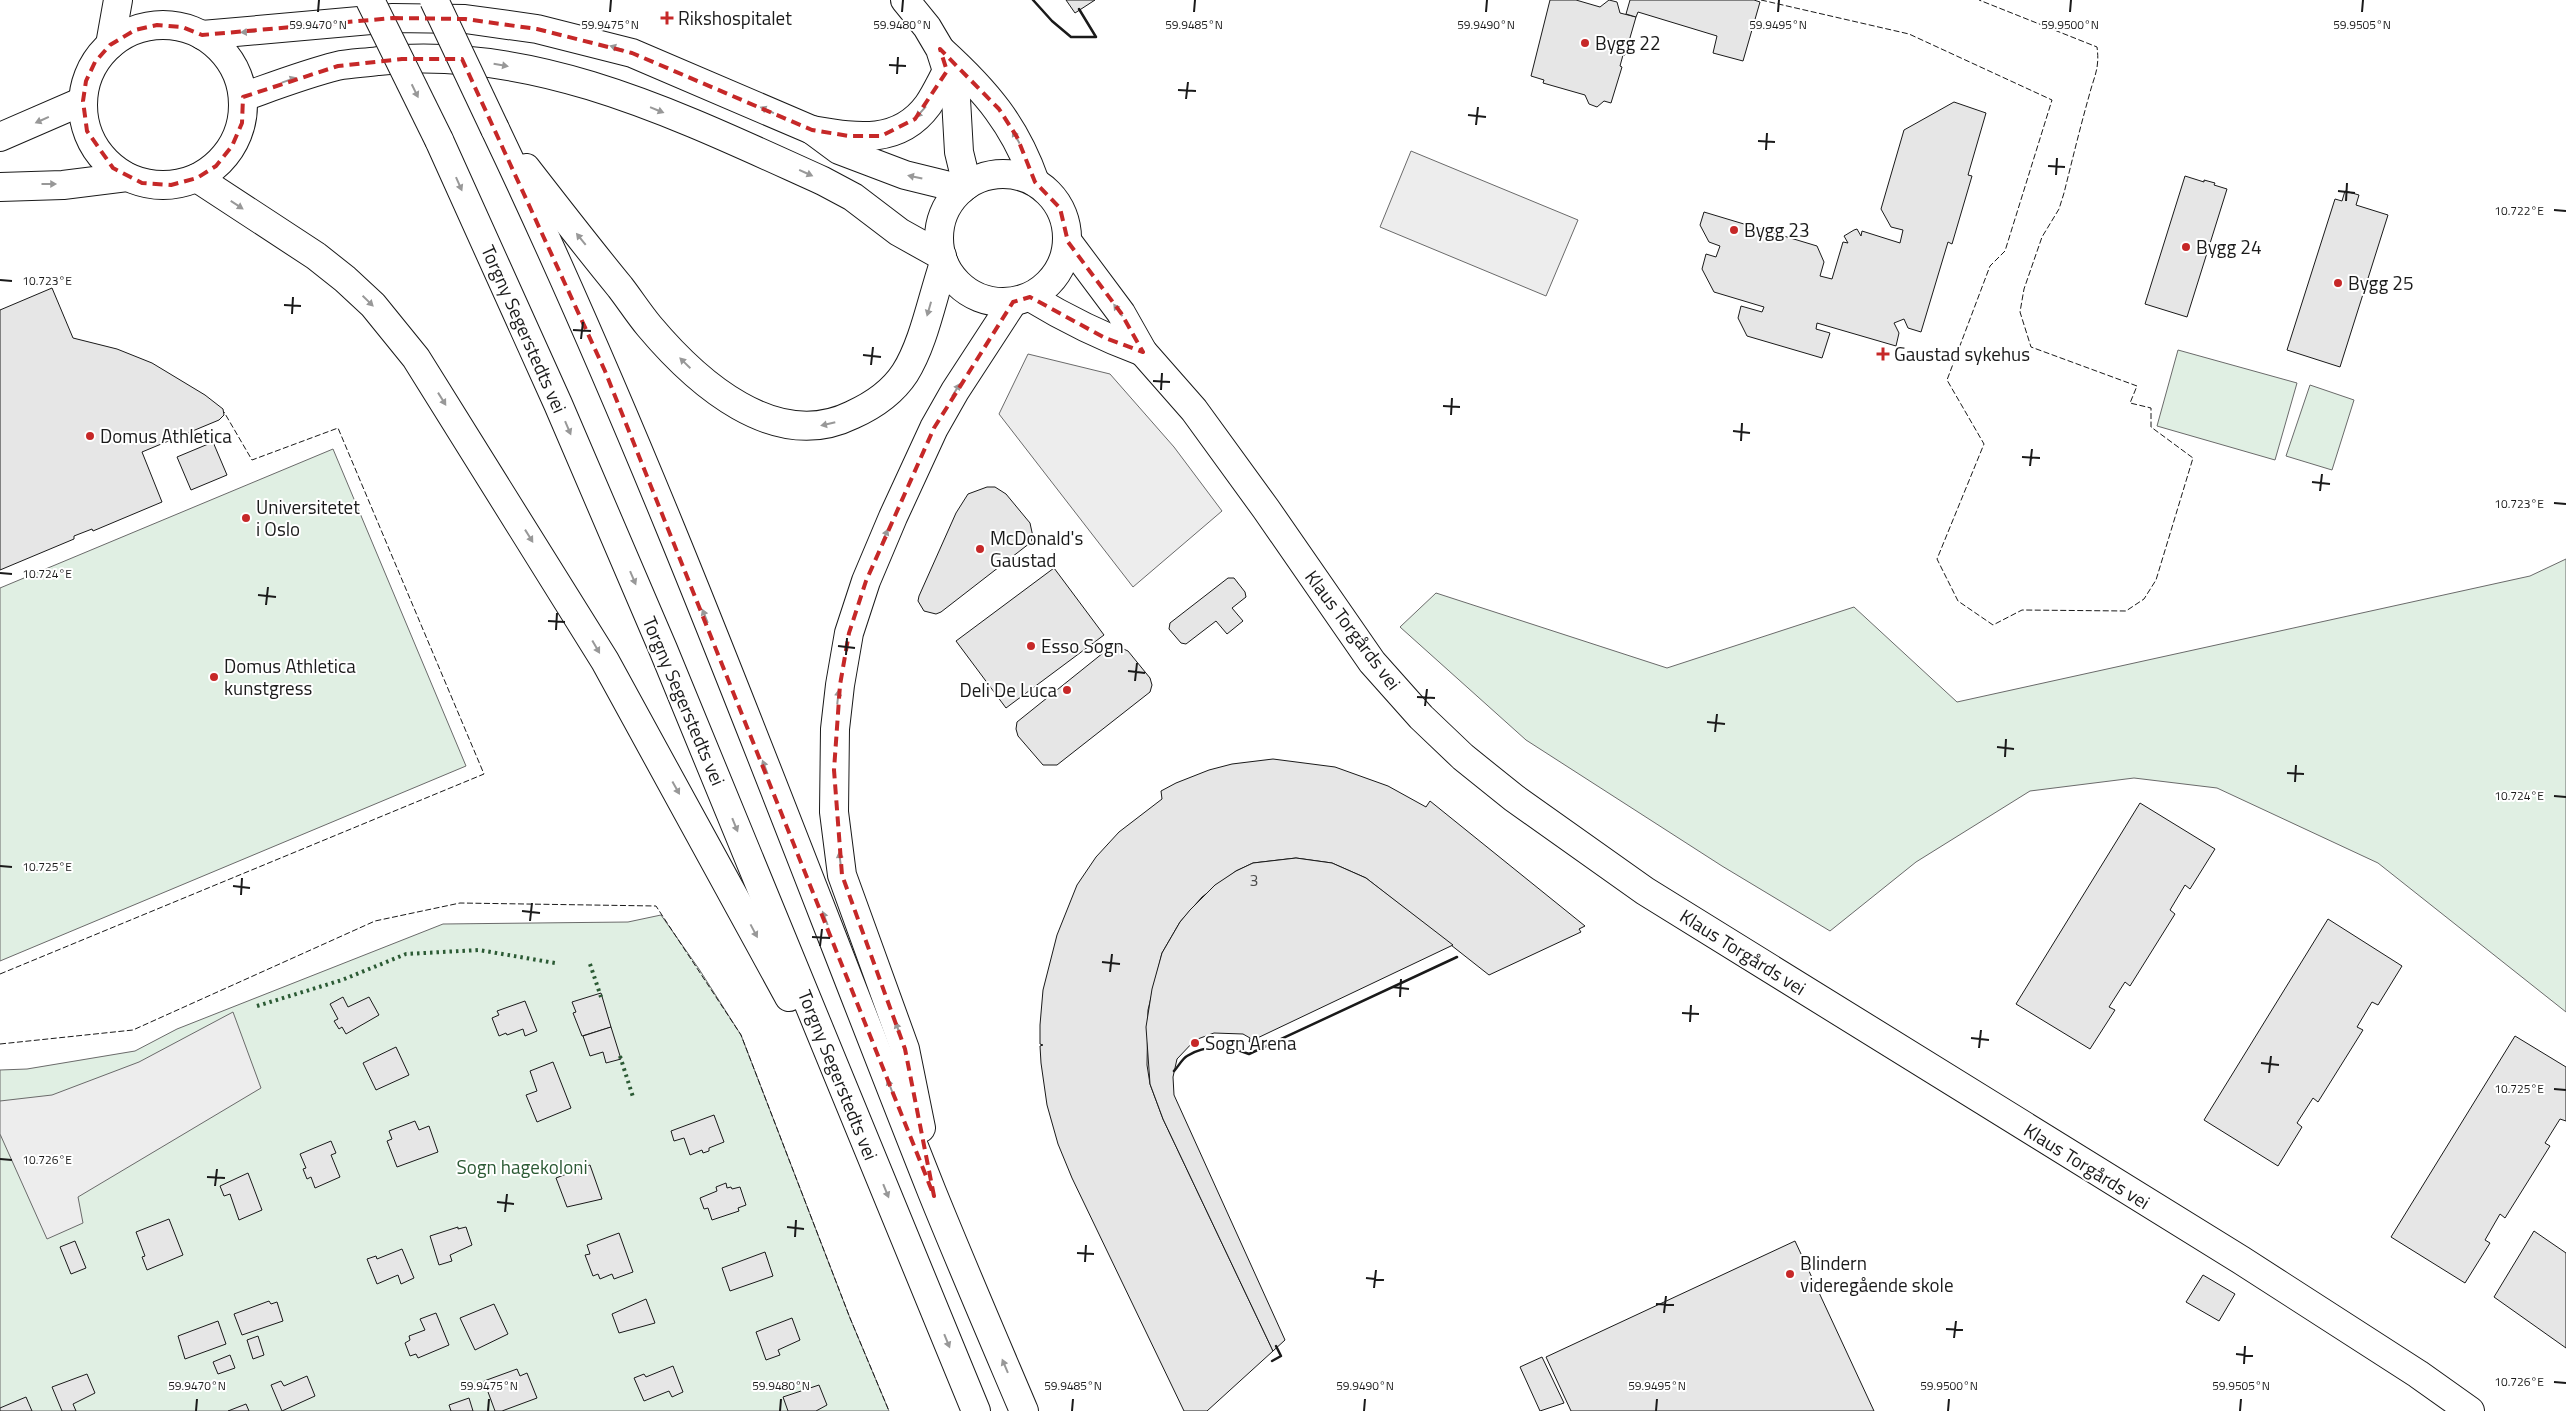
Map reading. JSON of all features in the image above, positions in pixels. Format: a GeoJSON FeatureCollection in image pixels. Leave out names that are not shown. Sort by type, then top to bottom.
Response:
{"type":"FeatureCollection","features":[{"type":"Feature","properties":{"kind":"main road"},"geometry":{"type":"LineString","coordinates":[[110,45],[118,0]]}},
{"type":"Feature","properties":{"kind":"main road","name":"Torgny Segerstedts vei"},"geometry":{"type":"LineString","coordinates":[[370,0],[439,140],[558,404],[656,631],[976,1411]]}},
{"type":"Feature","properties":{"kind":"main road"},"geometry":{"type":"LineString","coordinates":[[434,0],[501,138],[605,371],[686,567],[934,1196],[1024,1411]]}},
{"type":"Feature","properties":{"kind":"main road"},"geometry":{"type":"LineString","coordinates":[[905,0],[927,27],[944,60],[956,99],[959,152],[965,187]]}},
{"type":"Feature","properties":{"kind":"main road"},"geometry":{"type":"LineString","coordinates":[[202,35],[393,18],[464,19],[537,29],[632,53],[812,130],[849,136],[881,136],[902,128],[915,119],[928,105],[944,60]]}},
{"type":"Feature","properties":{"kind":"main road"},"geometry":{"type":"LineString","coordinates":[[157,25],[182,27],[202,35],[218,46],[235,69],[243,97],[242,123],[232,146],[216,166],[196,178],[171,185],[142,183],[127,177],[113,168],[98,152],[87,131],[83,101],[86,81],[95,62],[110,45],[135,30],[157,25]]}},
{"type":"Feature","properties":{"kind":"main road"},"geometry":{"type":"LineString","coordinates":[[243,97],[296,77],[338,66],[402,59],[466,59],[527,70],[621,95],[823,181],[852,197],[899,232],[943,260]]}},
{"type":"Feature","properties":{"kind":"main road"},"geometry":{"type":"LineString","coordinates":[[944,60],[978,84],[999,109],[1017,137],[1035,182]]}},
{"type":"Feature","properties":{"kind":"main road"},"geometry":{"type":"LineString","coordinates":[[0,137],[83,101]]}},
{"type":"Feature","properties":{"kind":"main road"},"geometry":{"type":"LineString","coordinates":[[812,130],[838,150],[882,168],[965,187]]}},
{"type":"Feature","properties":{"kind":"main road"},"geometry":{"type":"LineString","coordinates":[[501,138],[650,327],[681,360],[727,399],[748,410],[784,424],[804,427],[827,425],[866,409],[885,395],[904,374],[915,353],[943,260]]}},
{"type":"Feature","properties":{"kind":"main road"},"geometry":{"type":"LineString","coordinates":[[1000,174],[1018,176],[1035,182],[1049,193],[1060,208],[1066,225],[1068,242],[1064,259],[1056,275],[1044,287],[1021,299],[988,300],[965,290],[953,278],[943,260],[939,239],[942,221],[949,204],[965,187],[983,177],[1000,174]]}},
{"type":"Feature","properties":{"kind":"main road"},"geometry":{"type":"LineString","coordinates":[[0,187],[63,184],[127,177]]}},
{"type":"Feature","properties":{"kind":"main road"},"geometry":{"type":"LineString","coordinates":[[196,178],[316,256],[345,279],[373,305],[416,358],[605,661],[704,838],[860,1129]]}},
{"type":"Feature","properties":{"kind":"main road","name":"Klaus Torgårds vei"},"geometry":{"type":"LineString","coordinates":[[1068,242],[1121,313],[1143,352],[1194,410],[1266,509],[1372,662],[1428,724],[1464,757],[1514,798],[1645,891],[2241,1260],[2418,1374],[2470,1411]]}},
{"type":"Feature","properties":{"kind":"main road"},"geometry":{"type":"LineString","coordinates":[[934,1196],[905,1049],[842,875],[834,812],[835,729],[849,634],[866,581],[934,428],[955,390],[1021,299]]}},
{"type":"Feature","properties":{"kind":"main road","name":"Klaus Torgårds vei"},"geometry":{"type":"LineString","coordinates":[[1021,299],[1105,338],[1143,352]]}},
{"type":"Feature","properties":{"kind":"highlighted area"},"geometry":{"type":"Polygon","coordinates":[[[393,18],[465,19],[537,29],[632,53],[812,130],[849,136],[881,136],[915,119],[947,71],[940,49],[999,109],[1017,137],[1035,182],[1060,208],[1068,242],[1121,313],[1143,352],[1105,338],[1030,297],[1013,302],[934,428],[866,581],[849,633],[840,685],[834,770],[842,875],[905,1049],[934,1196],[605,371],[462,59],[402,59],[338,66],[243,97],[242,123],[232,146],[216,166],[197,178],[171,185],[142,183],[113,168],[87,131],[83,101],[86,81],[95,62],[110,45],[135,30],[157,25],[182,27],[202,35],[393,18]]]}},
{"type":"Feature","properties":{"kind":"green space"},"geometry":{"type":"Polygon","coordinates":[[[2178,350],[2297,383],[2275,460],[2157,426],[2178,350]]]}},
{"type":"Feature","properties":{"kind":"green space"},"geometry":{"type":"Polygon","coordinates":[[[2310,385],[2354,400],[2332,470],[2286,456],[2310,385]]]}},
{"type":"Feature","properties":{"kind":"green space","name":"Domus Athletica kunstgress"},"geometry":{"type":"Polygon","coordinates":[[[333,449],[466,766],[0,961],[0,588],[333,449]]]}},
{"type":"Feature","properties":{"kind":"green space"},"geometry":{"type":"Polygon","coordinates":[[[2566,559],[2566,1012],[2378,863],[2217,788],[2134,778],[2030,791],[1916,862],[1830,931],[1722,866],[1526,740],[1400,627],[1436,593],[1667,668],[1854,607],[1957,702],[2530,576],[2566,559]]]}},
{"type":"Feature","properties":{"kind":"green space","name":"Sogn hagekoloni"},"geometry":{"type":"Polygon","coordinates":[[[661,915],[699,969],[741,1035],[850,1318],[889,1411],[0,1411],[0,1070],[27,1069],[135,1051],[177,1029],[443,924],[628,922],[661,915]]]}},
{"type":"Feature","properties":{"kind":"shaded area"},"geometry":{"type":"Polygon","coordinates":[[[1411,151],[1578,220],[1546,296],[1380,227],[1411,151]]]}},
{"type":"Feature","properties":{"kind":"shaded area"},"geometry":{"type":"Polygon","coordinates":[[[1028,354],[1110,374],[1174,447],[1222,511],[1133,587],[999,414],[1028,354]]]}},
{"type":"Feature","properties":{"kind":"shaded area"},"geometry":{"type":"Polygon","coordinates":[[[233,1012],[261,1088],[78,1197],[83,1223],[47,1239],[0,1134],[0,1101],[52,1095],[139,1062],[233,1012]]]}},
{"type":"Feature","properties":{"kind":"building"},"geometry":{"type":"Polygon","coordinates":[[[1066,0],[1095,0],[1075,13],[1066,0]]]}},
{"type":"Feature","properties":{"kind":"building","name":"Bygg 22"},"geometry":{"type":"Polygon","coordinates":[[[1550,0],[1576,0],[1600,7],[1609,0],[1617,2],[1620,13],[1636,17],[1625,55],[1623,55],[1620,66],[1622,67],[1611,103],[1604,101],[1597,107],[1589,104],[1585,95],[1543,83],[1544,80],[1531,76],[1550,0]]]}},
{"type":"Feature","properties":{"kind":"building","name":"Bygg 22"},"geometry":{"type":"Polygon","coordinates":[[[1630,0],[1754,0],[1760,2],[1743,61],[1713,53],[1717,36],[1638,12],[1636,17],[1626,14],[1630,0]]]}},
{"type":"Feature","properties":{"kind":"building","name":"Bygg 23"},"geometry":{"type":"Polygon","coordinates":[[[1954,102],[1986,113],[1968,175],[1972,176],[1952,244],[1948,242],[1921,332],[1908,328],[1904,319],[1894,323],[1899,333],[1896,346],[1817,323],[1816,329],[1830,333],[1822,358],[1747,336],[1738,318],[1741,306],[1762,312],[1764,307],[1714,292],[1702,269],[1706,254],[1716,257],[1720,246],[1709,242],[1700,225],[1704,212],[1817,246],[1824,262],[1820,276],[1832,279],[1843,242],[1848,243],[1844,236],[1854,230],[1857,229],[1861,236],[1862,231],[1900,243],[1903,230],[1891,227],[1881,209],[1904,130],[1954,102]]]}},
{"type":"Feature","properties":{"kind":"building","name":"Bygg 24"},"geometry":{"type":"Polygon","coordinates":[[[2185,176],[2204,182],[2204,180],[2215,183],[2214,185],[2227,189],[2187,317],[2145,304],[2185,176]]]}},
{"type":"Feature","properties":{"kind":"building","name":"Bygg 25"},"geometry":{"type":"Polygon","coordinates":[[[2345,191],[2359,195],[2356,205],[2388,215],[2340,367],[2287,350],[2335,199],[2342,201],[2345,191]]]}},
{"type":"Feature","properties":{"kind":"building","name":"Domus Athletica"},"geometry":{"type":"Polygon","coordinates":[[[52,288],[73,338],[117,349],[152,363],[205,395],[223,409],[224,415],[219,420],[142,452],[162,502],[93,531],[92,529],[74,536],[74,539],[0,570],[0,310],[52,288]]]}},
{"type":"Feature","properties":{"kind":"building"},"geometry":{"type":"Polygon","coordinates":[[[213,442],[227,475],[191,490],[177,457],[213,442]]]}},
{"type":"Feature","properties":{"kind":"building"},"geometry":{"type":"Polygon","coordinates":[[[987,487],[995,487],[1006,494],[1030,523],[1033,537],[1030,543],[941,612],[936,614],[924,611],[918,601],[919,596],[956,513],[968,494],[987,487]]]}},
{"type":"Feature","properties":{"kind":"building"},"geometry":{"type":"Polygon","coordinates":[[[1054,568],[1104,635],[1006,708],[956,641],[1054,568]]]}},
{"type":"Feature","properties":{"kind":"building"},"geometry":{"type":"Polygon","coordinates":[[[1228,578],[1234,578],[1245,592],[1246,597],[1232,608],[1243,621],[1227,634],[1216,621],[1186,644],[1181,643],[1169,629],[1170,623],[1228,578]]]}},
{"type":"Feature","properties":{"kind":"building"},"geometry":{"type":"Polygon","coordinates":[[[1117,646],[1128,651],[1150,678],[1152,685],[1150,692],[1057,765],[1043,765],[1018,736],[1017,722],[1108,649],[1117,646]]]}},
{"type":"Feature","properties":{"kind":"building"},"geometry":{"type":"Polygon","coordinates":[[[1273,759],[1335,767],[1388,786],[1426,807],[1430,801],[1585,926],[1579,929],[1581,932],[1489,975],[1366,878],[1332,863],[1296,858],[1253,863],[1236,871],[1202,897],[1180,922],[1162,953],[1148,1010],[1147,1065],[1150,1084],[1163,1119],[1273,1351],[1207,1411],[1184,1411],[1072,1178],[1058,1144],[1047,1105],[1041,1063],[1040,1046],[1043,1045],[1040,1044],[1040,1025],[1043,990],[1057,935],[1077,885],[1096,857],[1119,832],[1162,799],[1161,791],[1176,783],[1209,770],[1232,764],[1273,759]]]}},
{"type":"Feature","properties":{"kind":"building"},"geometry":{"type":"Polygon","coordinates":[[[2140,803],[2215,849],[2190,889],[2185,885],[2170,910],[2175,914],[2130,986],[2125,982],[2109,1007],[2115,1010],[2090,1049],[2016,1004],[2140,803]]]}},
{"type":"Feature","properties":{"kind":"building"},"geometry":{"type":"Polygon","coordinates":[[[1296,858],[1332,863],[1366,878],[1453,945],[1249,1042],[1250,1038],[1243,1034],[1214,1033],[1195,1040],[1177,1059],[1173,1077],[1174,1095],[1285,1340],[1273,1351],[1163,1119],[1150,1084],[1146,1027],[1152,989],[1162,953],[1180,922],[1190,910],[1215,885],[1236,871],[1253,863],[1296,858]]]}},
{"type":"Feature","properties":{"kind":"building"},"geometry":{"type":"Polygon","coordinates":[[[2328,919],[2402,966],[2378,1005],[2372,1002],[2357,1027],[2363,1030],[2318,1102],[2313,1098],[2297,1123],[2302,1127],[2278,1166],[2204,1120],[2328,919]]]}},
{"type":"Feature","properties":{"kind":"building"},"geometry":{"type":"Polygon","coordinates":[[[601,993],[611,1027],[582,1036],[573,1013],[576,1012],[572,1002],[601,993]]]}},
{"type":"Feature","properties":{"kind":"building"},"geometry":{"type":"Polygon","coordinates":[[[343,997],[348,1007],[369,997],[379,1015],[346,1034],[342,1027],[339,1029],[334,1021],[338,1019],[330,1004],[343,997]]]}},
{"type":"Feature","properties":{"kind":"building"},"geometry":{"type":"Polygon","coordinates":[[[525,1001],[537,1031],[525,1036],[523,1029],[499,1036],[492,1018],[499,1015],[497,1011],[525,1001]]]}},
{"type":"Feature","properties":{"kind":"building"},"geometry":{"type":"Polygon","coordinates":[[[611,1027],[621,1059],[606,1063],[603,1052],[590,1056],[583,1036],[611,1027]]]}},
{"type":"Feature","properties":{"kind":"building"},"geometry":{"type":"Polygon","coordinates":[[[2515,1036],[2566,1067],[2566,1121],[2560,1119],[2545,1143],[2550,1146],[2505,1218],[2500,1214],[2485,1240],[2490,1243],[2465,1283],[2391,1237],[2515,1036]]]}},
{"type":"Feature","properties":{"kind":"building"},"geometry":{"type":"Polygon","coordinates":[[[396,1047],[409,1075],[376,1090],[363,1063],[396,1047]]]}},
{"type":"Feature","properties":{"kind":"building"},"geometry":{"type":"Polygon","coordinates":[[[553,1062],[571,1108],[537,1122],[526,1095],[537,1091],[530,1071],[553,1062]]]}},
{"type":"Feature","properties":{"kind":"building"},"geometry":{"type":"Polygon","coordinates":[[[714,1115],[724,1142],[709,1148],[709,1151],[703,1153],[702,1150],[690,1155],[684,1138],[674,1141],[671,1131],[714,1115]]]}},
{"type":"Feature","properties":{"kind":"building"},"geometry":{"type":"Polygon","coordinates":[[[415,1121],[419,1130],[429,1126],[438,1152],[397,1167],[387,1141],[392,1139],[389,1131],[415,1121]]]}},
{"type":"Feature","properties":{"kind":"building"},"geometry":{"type":"Polygon","coordinates":[[[331,1141],[336,1153],[331,1155],[340,1177],[315,1188],[311,1177],[307,1179],[303,1169],[306,1168],[300,1154],[331,1141]]]}},
{"type":"Feature","properties":{"kind":"building"},"geometry":{"type":"Polygon","coordinates":[[[590,1165],[602,1199],[567,1207],[556,1178],[590,1165]]]}},
{"type":"Feature","properties":{"kind":"building"},"geometry":{"type":"Polygon","coordinates":[[[248,1173],[262,1210],[239,1220],[230,1194],[224,1196],[220,1186],[248,1173]]]}},
{"type":"Feature","properties":{"kind":"building"},"geometry":{"type":"Polygon","coordinates":[[[726,1183],[727,1188],[740,1187],[746,1205],[738,1208],[739,1211],[712,1220],[708,1208],[704,1209],[700,1198],[717,1191],[716,1187],[726,1183]]]}},
{"type":"Feature","properties":{"kind":"building"},"geometry":{"type":"Polygon","coordinates":[[[169,1219],[183,1255],[147,1270],[142,1257],[145,1256],[136,1232],[169,1219]]]}},
{"type":"Feature","properties":{"kind":"building"},"geometry":{"type":"Polygon","coordinates":[[[458,1227],[458,1229],[466,1227],[472,1245],[450,1255],[452,1261],[439,1265],[430,1236],[458,1227]]]}},
{"type":"Feature","properties":{"kind":"building"},"geometry":{"type":"Polygon","coordinates":[[[2534,1231],[2566,1253],[2566,1348],[2494,1297],[2534,1231]]]}},
{"type":"Feature","properties":{"kind":"building"},"geometry":{"type":"Polygon","coordinates":[[[619,1233],[633,1272],[614,1279],[612,1274],[600,1279],[598,1274],[593,1276],[585,1255],[590,1254],[587,1245],[619,1233]]]}},
{"type":"Feature","properties":{"kind":"building"},"geometry":{"type":"Polygon","coordinates":[[[75,1241],[86,1268],[71,1274],[60,1247],[75,1241]]]}},
{"type":"Feature","properties":{"kind":"building"},"geometry":{"type":"Polygon","coordinates":[[[1795,1241],[1874,1411],[1571,1411],[1546,1357],[1795,1241]]]}},
{"type":"Feature","properties":{"kind":"building"},"geometry":{"type":"Polygon","coordinates":[[[402,1249],[414,1278],[401,1284],[398,1275],[377,1284],[367,1259],[376,1256],[377,1259],[402,1249]]]}},
{"type":"Feature","properties":{"kind":"building"},"geometry":{"type":"Polygon","coordinates":[[[765,1252],[773,1276],[730,1291],[722,1268],[765,1252]]]}},
{"type":"Feature","properties":{"kind":"building"},"geometry":{"type":"Polygon","coordinates":[[[2203,1275],[2235,1294],[2219,1321],[2186,1302],[2203,1275]]]}},
{"type":"Feature","properties":{"kind":"building"},"geometry":{"type":"Polygon","coordinates":[[[646,1299],[655,1323],[619,1333],[612,1314],[646,1299]]]}},
{"type":"Feature","properties":{"kind":"building"},"geometry":{"type":"Polygon","coordinates":[[[269,1301],[271,1304],[277,1302],[283,1321],[242,1335],[234,1314],[269,1301]]]}},
{"type":"Feature","properties":{"kind":"building"},"geometry":{"type":"Polygon","coordinates":[[[494,1304],[508,1334],[475,1350],[460,1318],[494,1304]]]}},
{"type":"Feature","properties":{"kind":"building"},"geometry":{"type":"Polygon","coordinates":[[[436,1313],[449,1345],[418,1358],[416,1354],[410,1356],[405,1343],[410,1340],[409,1336],[425,1330],[420,1319],[436,1313]]]}},
{"type":"Feature","properties":{"kind":"building"},"geometry":{"type":"Polygon","coordinates":[[[792,1318],[800,1340],[778,1350],[780,1355],[766,1360],[756,1332],[792,1318]]]}},
{"type":"Feature","properties":{"kind":"building"},"geometry":{"type":"Polygon","coordinates":[[[218,1321],[226,1344],[185,1359],[178,1336],[218,1321]]]}},
{"type":"Feature","properties":{"kind":"building"},"geometry":{"type":"Polygon","coordinates":[[[258,1336],[264,1355],[253,1359],[247,1340],[258,1336]]]}},
{"type":"Feature","properties":{"kind":"building"},"geometry":{"type":"Polygon","coordinates":[[[230,1355],[235,1368],[218,1374],[213,1362],[230,1355]]]}},
{"type":"Feature","properties":{"kind":"building"},"geometry":{"type":"Polygon","coordinates":[[[1542,1357],[1564,1403],[1540,1411],[1520,1367],[1542,1357]]]}},
{"type":"Feature","properties":{"kind":"building"},"geometry":{"type":"Polygon","coordinates":[[[673,1366],[683,1392],[672,1397],[669,1391],[644,1401],[634,1378],[644,1374],[646,1377],[673,1366]]]}},
{"type":"Feature","properties":{"kind":"building"},"geometry":{"type":"Polygon","coordinates":[[[517,1369],[520,1376],[527,1373],[537,1398],[502,1411],[495,1411],[484,1381],[517,1369]]]}},
{"type":"Feature","properties":{"kind":"building"},"geometry":{"type":"Polygon","coordinates":[[[87,1374],[95,1393],[73,1404],[76,1411],[62,1411],[52,1387],[87,1374]]]}},
{"type":"Feature","properties":{"kind":"building"},"geometry":{"type":"Polygon","coordinates":[[[307,1376],[315,1396],[282,1411],[271,1385],[281,1381],[284,1386],[307,1376]]]}},
{"type":"Feature","properties":{"kind":"building"},"geometry":{"type":"Polygon","coordinates":[[[819,1385],[827,1405],[816,1411],[788,1411],[783,1397],[819,1385]]]}},
{"type":"Feature","properties":{"kind":"building"},"geometry":{"type":"Polygon","coordinates":[[[26,1397],[32,1411],[0,1411],[0,1408],[26,1397]]]}},
{"type":"Feature","properties":{"kind":"building"},"geometry":{"type":"Polygon","coordinates":[[[469,1398],[473,1411],[451,1411],[449,1405],[469,1398]]]}},
{"type":"Feature","properties":{"kind":"building"},"geometry":{"type":"Polygon","coordinates":[[[246,1404],[249,1411],[228,1411],[246,1404]]]}},
{"type":"Feature","properties":{"kind":"hedge"},"geometry":{"type":"LineString","coordinates":[[257,1006],[342,980],[406,954],[479,950],[555,963]]}},
{"type":"Feature","properties":{"kind":"hedge"},"geometry":{"type":"LineString","coordinates":[[590,964],[601,997]]}},
{"type":"Feature","properties":{"kind":"hedge"},"geometry":{"type":"LineString","coordinates":[[620,1056],[633,1097]]}},
{"type":"Feature","properties":{"kind":"fence"},"geometry":{"type":"LineString","coordinates":[[1761,0],[1909,34],[2052,100],[2005,251],[1990,266],[1947,380],[1984,444],[1937,559],[1958,601],[1993,625],[2022,610],[2126,611],[2144,599],[2156,580],[2193,458],[2151,427],[2151,408],[2130,403],[2137,386],[2031,347],[2020,312],[2024,289],[2042,237],[2059,209],[2064,193],[2096,72],[2098,61],[2097,47],[1979,0]]}},
{"type":"Feature","properties":{"kind":"fence"},"geometry":{"type":"LineString","coordinates":[[0,974],[484,774],[338,428],[252,460],[224,412]]}},
{"type":"Feature","properties":{"kind":"fence"},"geometry":{"type":"LineString","coordinates":[[0,1044],[133,1030],[375,921],[460,903],[656,906],[741,1035],[850,1318],[889,1411]]}},
{"type":"Feature","properties":{"kind":"wall"},"geometry":{"type":"LineString","coordinates":[[1033,0],[1052,21],[1071,37],[1096,37],[1079,9]]}},
{"type":"Feature","properties":{"kind":"wall"},"geometry":{"type":"LineString","coordinates":[[1174,1071],[1185,1057],[1194,1052],[1210,1048],[1234,1049],[1249,1054],[1457,957]]}},
{"type":"Feature","properties":{"kind":"wall"},"geometry":{"type":"LineString","coordinates":[[1272,1361],[1281,1356],[1276,1346]]}},
{"type":"Feature","properties":{"kind":"place","name":"Rikshospitalet"},"geometry":{"type":"Point","coordinates":[667,18]}},
{"type":"Feature","properties":{"kind":"place","name":"Bygg 22"},"geometry":{"type":"Point","coordinates":[1585,43]}},
{"type":"Feature","properties":{"kind":"place","name":"Bygg 23"},"geometry":{"type":"Point","coordinates":[1734,230]}},
{"type":"Feature","properties":{"kind":"place","name":"Bygg 24"},"geometry":{"type":"Point","coordinates":[2186,247]}},
{"type":"Feature","properties":{"kind":"place","name":"Bygg 25"},"geometry":{"type":"Point","coordinates":[2338,283]}},
{"type":"Feature","properties":{"kind":"place","name":"Gaustad sykehus"},"geometry":{"type":"Point","coordinates":[1883,354]}},
{"type":"Feature","properties":{"kind":"place","name":"Domus Athletica"},"geometry":{"type":"Point","coordinates":[90,436]}},
{"type":"Feature","properties":{"kind":"place","name":"Universitetet i Oslo"},"geometry":{"type":"Point","coordinates":[246,518]}},
{"type":"Feature","properties":{"kind":"place","name":"McDonald's Gaustad"},"geometry":{"type":"Point","coordinates":[980,549]}},
{"type":"Feature","properties":{"kind":"place","name":"Esso Sogn"},"geometry":{"type":"Point","coordinates":[1031,646]}},
{"type":"Feature","properties":{"kind":"place","name":"Domus Athletica kunstgress"},"geometry":{"type":"Point","coordinates":[214,677]}},
{"type":"Feature","properties":{"kind":"place","name":"Deli De Luca"},"geometry":{"type":"Point","coordinates":[1067,690]}},
{"type":"Feature","properties":{"kind":"place","name":"Sogn Arena"},"geometry":{"type":"Point","coordinates":[1195,1043]}},
{"type":"Feature","properties":{"kind":"place","name":"Blindern videregående skole"},"geometry":{"type":"Point","coordinates":[1790,1274]}}]}
